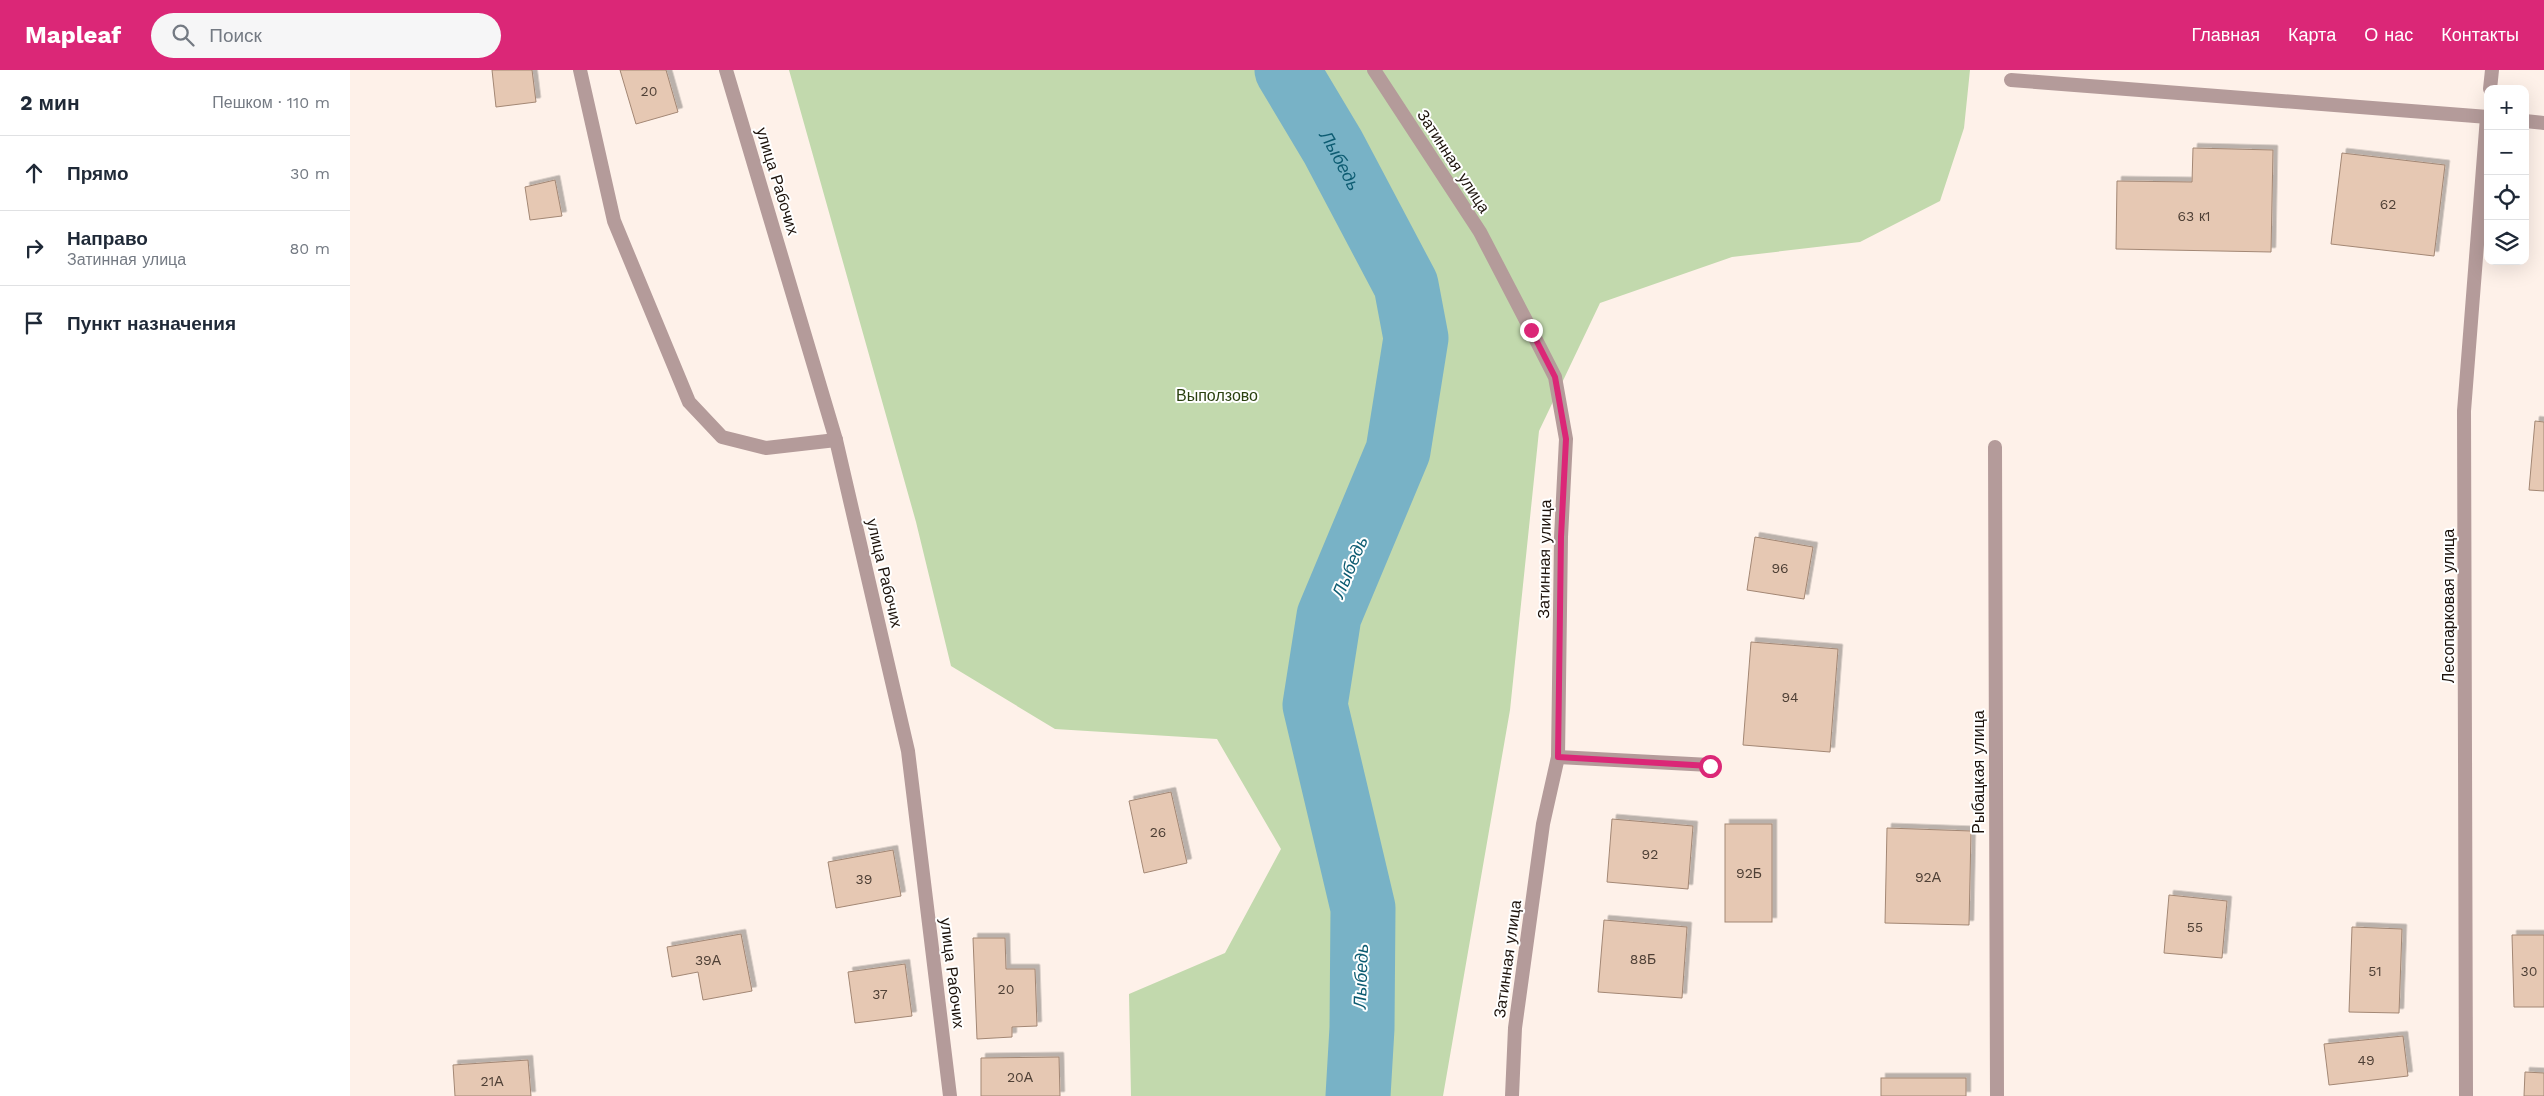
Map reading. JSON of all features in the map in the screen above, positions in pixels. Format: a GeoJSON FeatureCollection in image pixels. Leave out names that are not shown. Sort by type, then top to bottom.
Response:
{"type":"FeatureCollection","features":[{"type":"Feature","properties":{"kind":"street"},"geometry":{"type":"LineString","coordinates":[[580,70],[614,221],[689,402],[722,437],[766,448],[836,440]]}},
{"type":"Feature","properties":{"kind":"street","name":"улица Рабочих"},"geometry":{"type":"LineString","coordinates":[[726,70],[836,440],[908,751],[950,1096]]}},
{"type":"Feature","properties":{"kind":"street","name":"Затинная улица"},"geometry":{"type":"LineString","coordinates":[[1374,70],[1480,232],[1555,377],[1566,439],[1561,537],[1558,757],[1542,824],[1515,1028],[1512,1096]]}},
{"type":"Feature","properties":{"kind":"street"},"geometry":{"type":"LineString","coordinates":[[2490,85],[2492,70]]}},
{"type":"Feature","properties":{"kind":"street"},"geometry":{"type":"LineString","coordinates":[[2011,80],[2484,114]]}},
{"type":"Feature","properties":{"kind":"street"},"geometry":{"type":"LineString","coordinates":[[2529,121],[2544,123]]}},
{"type":"Feature","properties":{"kind":"street","name":"Лесопарковая улица"},"geometry":{"type":"LineString","coordinates":[[2466,1096],[2464,411],[2486,130]]}},
{"type":"Feature","properties":{"kind":"street","name":"Рыбацкая улица"},"geometry":{"type":"LineString","coordinates":[[1995,447],[1997,1096]]}},
{"type":"Feature","properties":{"kind":"street"},"geometry":{"type":"LineString","coordinates":[[1558,757],[1710,766]]}},
{"type":"Feature","properties":{"kind":"green space","name":"Выползово"},"geometry":{"type":"Polygon","coordinates":[[[789,70],[1970,70],[1964,128],[1940,201],[1860,242],[1732,257],[1600,303],[1539,431],[1510,710],[1443,1096],[1131,1096],[1129,994],[1225,953],[1281,849],[1217,739],[1055,729],[951,666],[916,522],[789,70]]]}},
{"type":"Feature","properties":{"kind":"building"},"geometry":{"type":"Polygon","coordinates":[[[492,70],[532,70],[536,102],[496,107],[492,70]]]}},
{"type":"Feature","properties":{"kind":"building"},"geometry":{"type":"Polygon","coordinates":[[[620,70],[666,70],[678,112],[636,124],[620,70]]]}},
{"type":"Feature","properties":{"kind":"building"},"geometry":{"type":"Polygon","coordinates":[[[2193,148],[2273,150],[2271,252],[2116,249],[2117,181],[2192,182],[2193,148]]]}},
{"type":"Feature","properties":{"kind":"building"},"geometry":{"type":"Polygon","coordinates":[[[2342,153],[2445,165],[2434,256],[2331,244],[2342,153]]]}},
{"type":"Feature","properties":{"kind":"building"},"geometry":{"type":"Polygon","coordinates":[[[555,180],[562,216],[530,220],[525,187],[555,180]]]}},
{"type":"Feature","properties":{"kind":"building"},"geometry":{"type":"Polygon","coordinates":[[[2535,421],[2544,422],[2544,491],[2529,490],[2535,421]]]}},
{"type":"Feature","properties":{"kind":"building"},"geometry":{"type":"Polygon","coordinates":[[[1755,537],[1813,547],[1804,599],[1747,590],[1755,537]]]}},
{"type":"Feature","properties":{"kind":"building"},"geometry":{"type":"Polygon","coordinates":[[[1751,642],[1838,649],[1830,752],[1743,745],[1751,642]]]}},
{"type":"Feature","properties":{"kind":"building"},"geometry":{"type":"Polygon","coordinates":[[[1171,792],[1187,863],[1144,873],[1129,801],[1171,792]]]}},
{"type":"Feature","properties":{"kind":"building"},"geometry":{"type":"Polygon","coordinates":[[[1612,819],[1693,826],[1688,889],[1607,882],[1612,819]]]}},
{"type":"Feature","properties":{"kind":"building"},"geometry":{"type":"Polygon","coordinates":[[[1725,824],[1772,824],[1772,922],[1725,922],[1725,824]]]}},
{"type":"Feature","properties":{"kind":"building"},"geometry":{"type":"Polygon","coordinates":[[[1887,828],[1971,831],[1969,925],[1885,923],[1887,828]]]}},
{"type":"Feature","properties":{"kind":"building"},"geometry":{"type":"Polygon","coordinates":[[[893,850],[901,896],[836,908],[828,862],[893,850]]]}},
{"type":"Feature","properties":{"kind":"building"},"geometry":{"type":"Polygon","coordinates":[[[2169,895],[2227,901],[2222,958],[2164,953],[2169,895]]]}},
{"type":"Feature","properties":{"kind":"building"},"geometry":{"type":"Polygon","coordinates":[[[1604,920],[1687,927],[1682,998],[1598,992],[1604,920]]]}},
{"type":"Feature","properties":{"kind":"building"},"geometry":{"type":"Polygon","coordinates":[[[2352,927],[2402,929],[2399,1013],[2349,1012],[2352,927]]]}},
{"type":"Feature","properties":{"kind":"building"},"geometry":{"type":"Polygon","coordinates":[[[741,934],[752,991],[703,1000],[698,972],[672,977],[667,947],[741,934]]]}},
{"type":"Feature","properties":{"kind":"building"},"geometry":{"type":"Polygon","coordinates":[[[2512,935],[2544,935],[2544,1007],[2514,1007],[2512,935]]]}},
{"type":"Feature","properties":{"kind":"building"},"geometry":{"type":"Polygon","coordinates":[[[973,938],[1005,938],[1006,969],[1035,969],[1037,1026],[1012,1027],[1012,1037],[977,1039],[973,938]]]}},
{"type":"Feature","properties":{"kind":"building"},"geometry":{"type":"Polygon","coordinates":[[[905,964],[912,1016],[855,1023],[848,972],[905,964]]]}},
{"type":"Feature","properties":{"kind":"building"},"geometry":{"type":"Polygon","coordinates":[[[2403,1036],[2408,1076],[2329,1085],[2324,1044],[2403,1036]]]}},
{"type":"Feature","properties":{"kind":"building"},"geometry":{"type":"Polygon","coordinates":[[[1059,1057],[1060,1096],[981,1096],[981,1058],[1059,1057]]]}},
{"type":"Feature","properties":{"kind":"building"},"geometry":{"type":"Polygon","coordinates":[[[528,1060],[531,1096],[455,1096],[453,1065],[528,1060]]]}},
{"type":"Feature","properties":{"kind":"building"},"geometry":{"type":"Polygon","coordinates":[[[2525,1072],[2544,1073],[2544,1096],[2524,1096],[2525,1072]]]}},
{"type":"Feature","properties":{"kind":"building"},"geometry":{"type":"Polygon","coordinates":[[[1881,1078],[1966,1078],[1966,1096],[1881,1096],[1881,1078]]]}},
{"type":"Feature","properties":{"kind":"waterway","name":"Лыбедь"},"geometry":{"type":"LineString","coordinates":[[1287,70],[1333,147],[1406,285],[1416,338],[1398,451],[1329,616],[1315,705],[1363,908],[1362,1028],[1358,1096]]}},
{"type":"Feature","properties":{"kind":"route"},"geometry":{"type":"LineString","coordinates":[[1531,330],[1555,377],[1566,439],[1561,537],[1558,757],[1710,766]]}}]}
